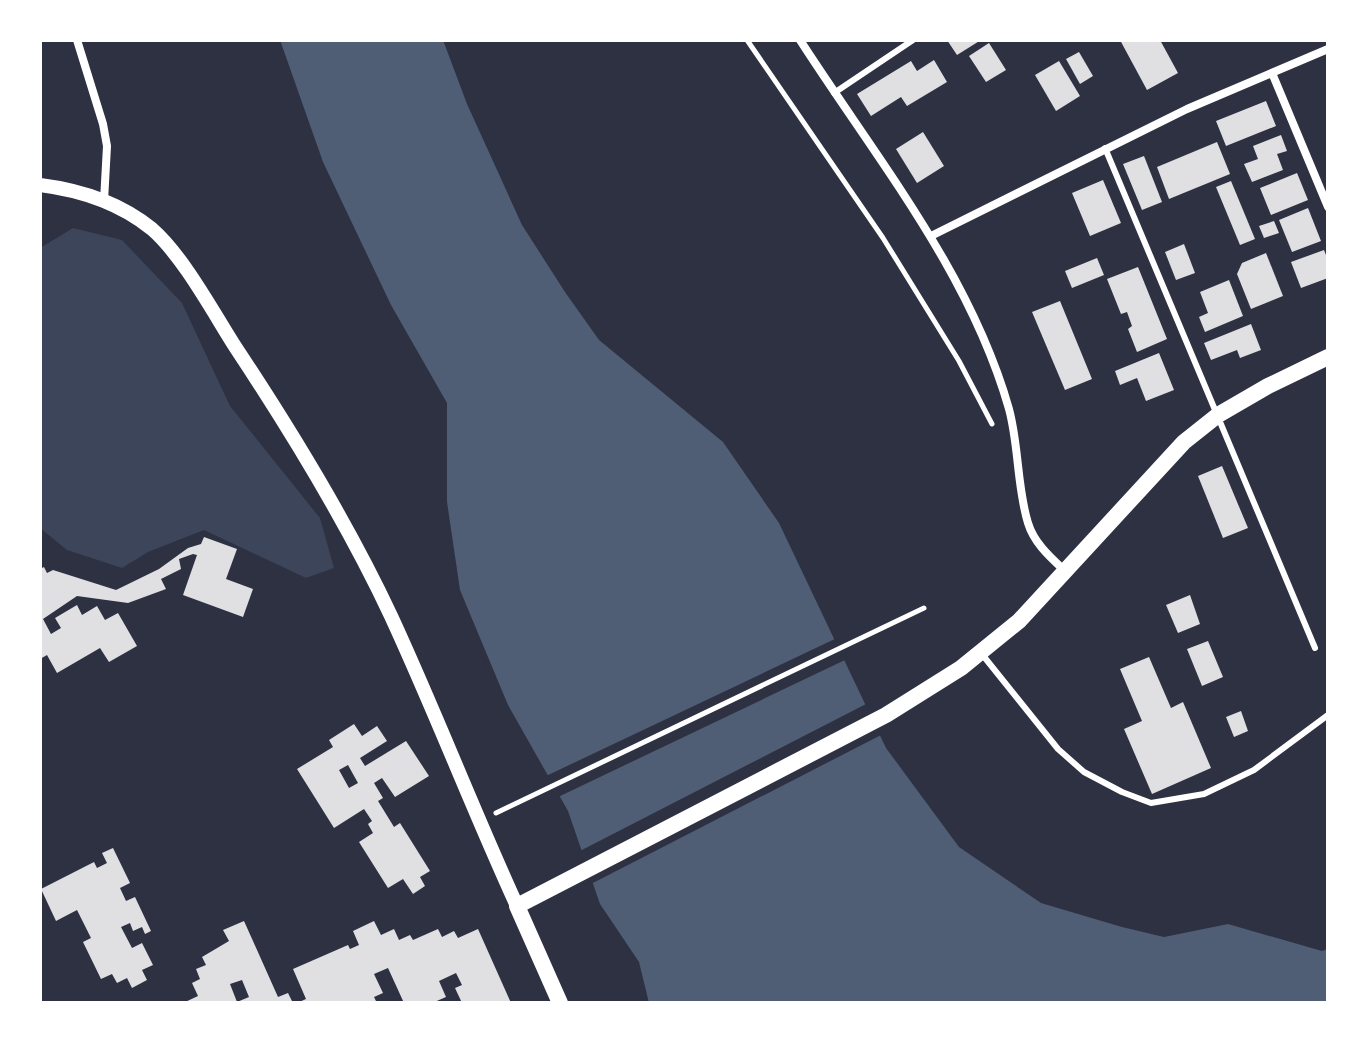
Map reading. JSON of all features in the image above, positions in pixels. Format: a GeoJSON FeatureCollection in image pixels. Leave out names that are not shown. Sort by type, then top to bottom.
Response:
{"type":"FeatureCollection","features":[{"type":"Feature","properties":{"kind":"main road"},"geometry":{"type":"LineString","coordinates":[[560,1003],[517,906],[886,715],[981,653],[1019,621],[1184,442],[1218,415],[1328,357]]}},
{"type":"Feature","properties":{"kind":"street"},"geometry":{"type":"LineString","coordinates":[[77,40],[107,146],[104,201]]}},
{"type":"Feature","properties":{"kind":"street"},"geometry":{"type":"LineString","coordinates":[[800,40],[931,236],[966,303],[1008,408],[1028,524],[1041,548],[1065,571]]}},
{"type":"Feature","properties":{"kind":"street"},"geometry":{"type":"LineString","coordinates":[[931,236],[1105,148],[1328,49]]}},
{"type":"Feature","properties":{"kind":"street"},"geometry":{"type":"LineString","coordinates":[[1272,73],[1328,207]]}},
{"type":"Feature","properties":{"kind":"street"},"geometry":{"type":"LineString","coordinates":[[40,185],[67,189],[104,201],[153,230],[177,259],[297,440],[391,616],[517,906]]}},
{"type":"Feature","properties":{"kind":"lane"},"geometry":{"type":"LineString","coordinates":[[834,93],[913,40]]}},
{"type":"Feature","properties":{"kind":"lane"},"geometry":{"type":"LineString","coordinates":[[1105,148],[1315,648]]}},
{"type":"Feature","properties":{"kind":"lane"},"geometry":{"type":"LineString","coordinates":[[981,653],[1058,749],[1076,765],[1122,792],[1151,803],[1204,794],[1254,770],[1328,715]]}},
{"type":"Feature","properties":{"kind":"path"},"geometry":{"type":"LineString","coordinates":[[747,40],[883,238],[959,361],[993,425]]}},
{"type":"Feature","properties":{"kind":"path"},"geometry":{"type":"LineString","coordinates":[[505,810],[924,608]]}},
{"type":"Feature","properties":{"kind":"shaded area"},"geometry":{"type":"Polygon","coordinates":[[[280,40],[443,40],[467,104],[522,225],[599,340],[723,442],[779,523],[886,748],[959,847],[1041,903],[1122,927],[1164,937],[1228,924],[1322,951],[1328,949],[1328,1003],[649,1003],[639,962],[600,904],[568,811],[508,705],[460,590],[447,502],[447,403],[391,305],[323,162],[280,40]]]}},
{"type":"Feature","properties":{"kind":"shaded area"},"geometry":{"type":"Polygon","coordinates":[[[73,228],[122,240],[182,303],[230,406],[320,518],[334,568],[306,578],[204,530],[148,552],[122,568],[67,550],[40,528],[40,248],[73,228]]]}},
{"type":"Feature","properties":{"kind":"pier"},"geometry":{"type":"Polygon","coordinates":[[[837,638],[847,659],[556,798],[544,777],[837,638]]]}},
{"type":"Feature","properties":{"kind":"pier"},"geometry":{"type":"Polygon","coordinates":[[[868,703],[883,734],[589,885],[578,852],[868,703]]]}},
{"type":"Feature","properties":{"kind":"building"},"geometry":{"type":"Polygon","coordinates":[[[947,40],[981,40],[957,55],[947,40]]]}},
{"type":"Feature","properties":{"kind":"building"},"geometry":{"type":"Polygon","coordinates":[[[1120,40],[1160,40],[1178,73],[1147,90],[1120,40]]]}},
{"type":"Feature","properties":{"kind":"building"},"geometry":{"type":"Polygon","coordinates":[[[989,43],[1006,70],[986,82],[969,56],[989,43]]]}},
{"type":"Feature","properties":{"kind":"building"},"geometry":{"type":"Polygon","coordinates":[[[1079,52],[1093,76],[1080,84],[1066,59],[1079,52]]]}},
{"type":"Feature","properties":{"kind":"building"},"geometry":{"type":"Polygon","coordinates":[[[934,60],[947,82],[907,106],[901,97],[871,116],[857,94],[911,61],[917,71],[934,60]]]}},
{"type":"Feature","properties":{"kind":"building"},"geometry":{"type":"Polygon","coordinates":[[[1059,61],[1080,96],[1056,111],[1035,75],[1059,61]]]}},
{"type":"Feature","properties":{"kind":"building"},"geometry":{"type":"Polygon","coordinates":[[[1266,101],[1276,126],[1226,146],[1216,121],[1266,101]]]}},
{"type":"Feature","properties":{"kind":"building"},"geometry":{"type":"Polygon","coordinates":[[[923,132],[944,166],[917,183],[896,149],[923,132]]]}},
{"type":"Feature","properties":{"kind":"building"},"geometry":{"type":"Polygon","coordinates":[[[1281,135],[1287,151],[1277,154],[1283,170],[1252,182],[1244,164],[1258,159],[1253,146],[1281,135]]]}},
{"type":"Feature","properties":{"kind":"building"},"geometry":{"type":"Polygon","coordinates":[[[1217,142],[1230,174],[1169,199],[1157,167],[1217,142]]]}},
{"type":"Feature","properties":{"kind":"building"},"geometry":{"type":"Polygon","coordinates":[[[1144,156],[1162,202],[1142,210],[1123,164],[1144,156]]]}},
{"type":"Feature","properties":{"kind":"building"},"geometry":{"type":"Polygon","coordinates":[[[1297,173],[1308,200],[1271,215],[1260,188],[1297,173]]]}},
{"type":"Feature","properties":{"kind":"building"},"geometry":{"type":"Polygon","coordinates":[[[1103,180],[1121,223],[1090,236],[1072,193],[1103,180]]]}},
{"type":"Feature","properties":{"kind":"building"},"geometry":{"type":"Polygon","coordinates":[[[1231,181],[1255,239],[1240,245],[1216,187],[1231,181]]]}},
{"type":"Feature","properties":{"kind":"building"},"geometry":{"type":"Polygon","coordinates":[[[1308,208],[1321,241],[1292,252],[1279,220],[1308,208]]]}},
{"type":"Feature","properties":{"kind":"building"},"geometry":{"type":"Polygon","coordinates":[[[1274,221],[1279,233],[1264,238],[1259,226],[1274,221]]]}},
{"type":"Feature","properties":{"kind":"building"},"geometry":{"type":"Polygon","coordinates":[[[1184,244],[1195,273],[1176,280],[1165,252],[1184,244]]]}},
{"type":"Feature","properties":{"kind":"building"},"geometry":{"type":"Polygon","coordinates":[[[1324,250],[1328,260],[1328,278],[1301,288],[1291,262],[1324,250]]]}},
{"type":"Feature","properties":{"kind":"building"},"geometry":{"type":"Polygon","coordinates":[[[1266,253],[1283,296],[1251,309],[1237,274],[1242,263],[1266,253]]]}},
{"type":"Feature","properties":{"kind":"building"},"geometry":{"type":"Polygon","coordinates":[[[1097,258],[1104,275],[1072,288],[1065,271],[1097,258]]]}},
{"type":"Feature","properties":{"kind":"building"},"geometry":{"type":"Polygon","coordinates":[[[1138,267],[1167,339],[1137,352],[1128,329],[1132,326],[1127,312],[1121,314],[1107,279],[1138,267]]]}},
{"type":"Feature","properties":{"kind":"building"},"geometry":{"type":"Polygon","coordinates":[[[1229,280],[1243,316],[1205,332],[1199,317],[1208,313],[1200,292],[1229,280]]]}},
{"type":"Feature","properties":{"kind":"building"},"geometry":{"type":"Polygon","coordinates":[[[1060,301],[1092,379],[1065,390],[1032,312],[1060,301]]]}},
{"type":"Feature","properties":{"kind":"building"},"geometry":{"type":"Polygon","coordinates":[[[1251,324],[1261,350],[1240,358],[1237,350],[1211,360],[1204,343],[1251,324]]]}},
{"type":"Feature","properties":{"kind":"building"},"geometry":{"type":"Polygon","coordinates":[[[1159,353],[1174,390],[1146,401],[1137,378],[1120,385],[1115,371],[1159,353]]]}},
{"type":"Feature","properties":{"kind":"building"},"geometry":{"type":"Polygon","coordinates":[[[1222,466],[1248,528],[1223,538],[1198,476],[1222,466]]]}},
{"type":"Feature","properties":{"kind":"building"},"geometry":{"type":"Polygon","coordinates":[[[204,537],[237,549],[226,579],[253,589],[243,617],[183,595],[197,555],[193,554],[179,559],[181,569],[161,579],[166,589],[128,603],[77,596],[43,619],[51,634],[61,628],[55,618],[77,605],[82,615],[97,606],[105,620],[118,613],[137,646],[109,662],[100,648],[57,673],[47,655],[40,659],[40,569],[44,567],[47,573],[53,570],[116,590],[159,569],[188,548],[201,544],[204,537]]]}},
{"type":"Feature","properties":{"kind":"building"},"geometry":{"type":"Polygon","coordinates":[[[1190,595],[1200,624],[1178,633],[1166,605],[1190,595]]]}},
{"type":"Feature","properties":{"kind":"building"},"geometry":{"type":"Polygon","coordinates":[[[1208,641],[1223,677],[1202,686],[1187,649],[1208,641]]]}},
{"type":"Feature","properties":{"kind":"building"},"geometry":{"type":"Polygon","coordinates":[[[1149,657],[1171,708],[1183,702],[1211,768],[1152,794],[1124,729],[1142,721],[1120,669],[1149,657]]]}},
{"type":"Feature","properties":{"kind":"building"},"geometry":{"type":"Polygon","coordinates":[[[1241,711],[1248,731],[1234,737],[1226,717],[1241,711]]]}},
{"type":"Feature","properties":{"kind":"building"},"geometry":{"type":"Polygon","coordinates":[[[354,724],[362,736],[377,726],[387,741],[360,758],[365,766],[406,741],[429,776],[395,797],[382,778],[374,783],[383,798],[378,801],[394,827],[400,823],[430,871],[420,877],[425,886],[413,894],[403,879],[388,888],[359,842],[373,833],[368,824],[372,821],[364,809],[334,828],[297,769],[333,747],[329,740],[354,724]],[[348,765],[339,770],[349,788],[358,783],[348,765]]]}},
{"type":"Feature","properties":{"kind":"building"},"geometry":{"type":"Polygon","coordinates":[[[113,848],[130,883],[120,888],[126,901],[135,897],[151,931],[145,934],[142,927],[133,931],[130,923],[121,927],[132,948],[142,943],[153,965],[142,970],[147,980],[132,988],[127,978],[117,983],[112,974],[101,979],[83,942],[91,938],[77,910],[56,921],[41,889],[94,862],[97,868],[107,863],[102,853],[113,848]]]}},
{"type":"Feature","properties":{"kind":"building"},"geometry":{"type":"Polygon","coordinates":[[[244,921],[278,997],[288,993],[293,1003],[183,1003],[198,996],[192,983],[200,979],[196,969],[206,965],[202,957],[229,941],[223,930],[244,921]],[[242,980],[230,984],[237,1002],[249,997],[242,980]]]}},
{"type":"Feature","properties":{"kind":"building"},"geometry":{"type":"Polygon","coordinates":[[[374,921],[381,935],[394,929],[399,940],[410,935],[413,940],[438,929],[442,937],[454,931],[458,938],[478,929],[511,1003],[462,1003],[455,988],[462,985],[456,973],[439,981],[446,997],[432,1003],[404,1003],[388,968],[374,974],[383,993],[374,997],[377,1003],[297,1003],[306,999],[293,969],[348,945],[350,949],[359,945],[353,931],[374,921]]]}}]}
